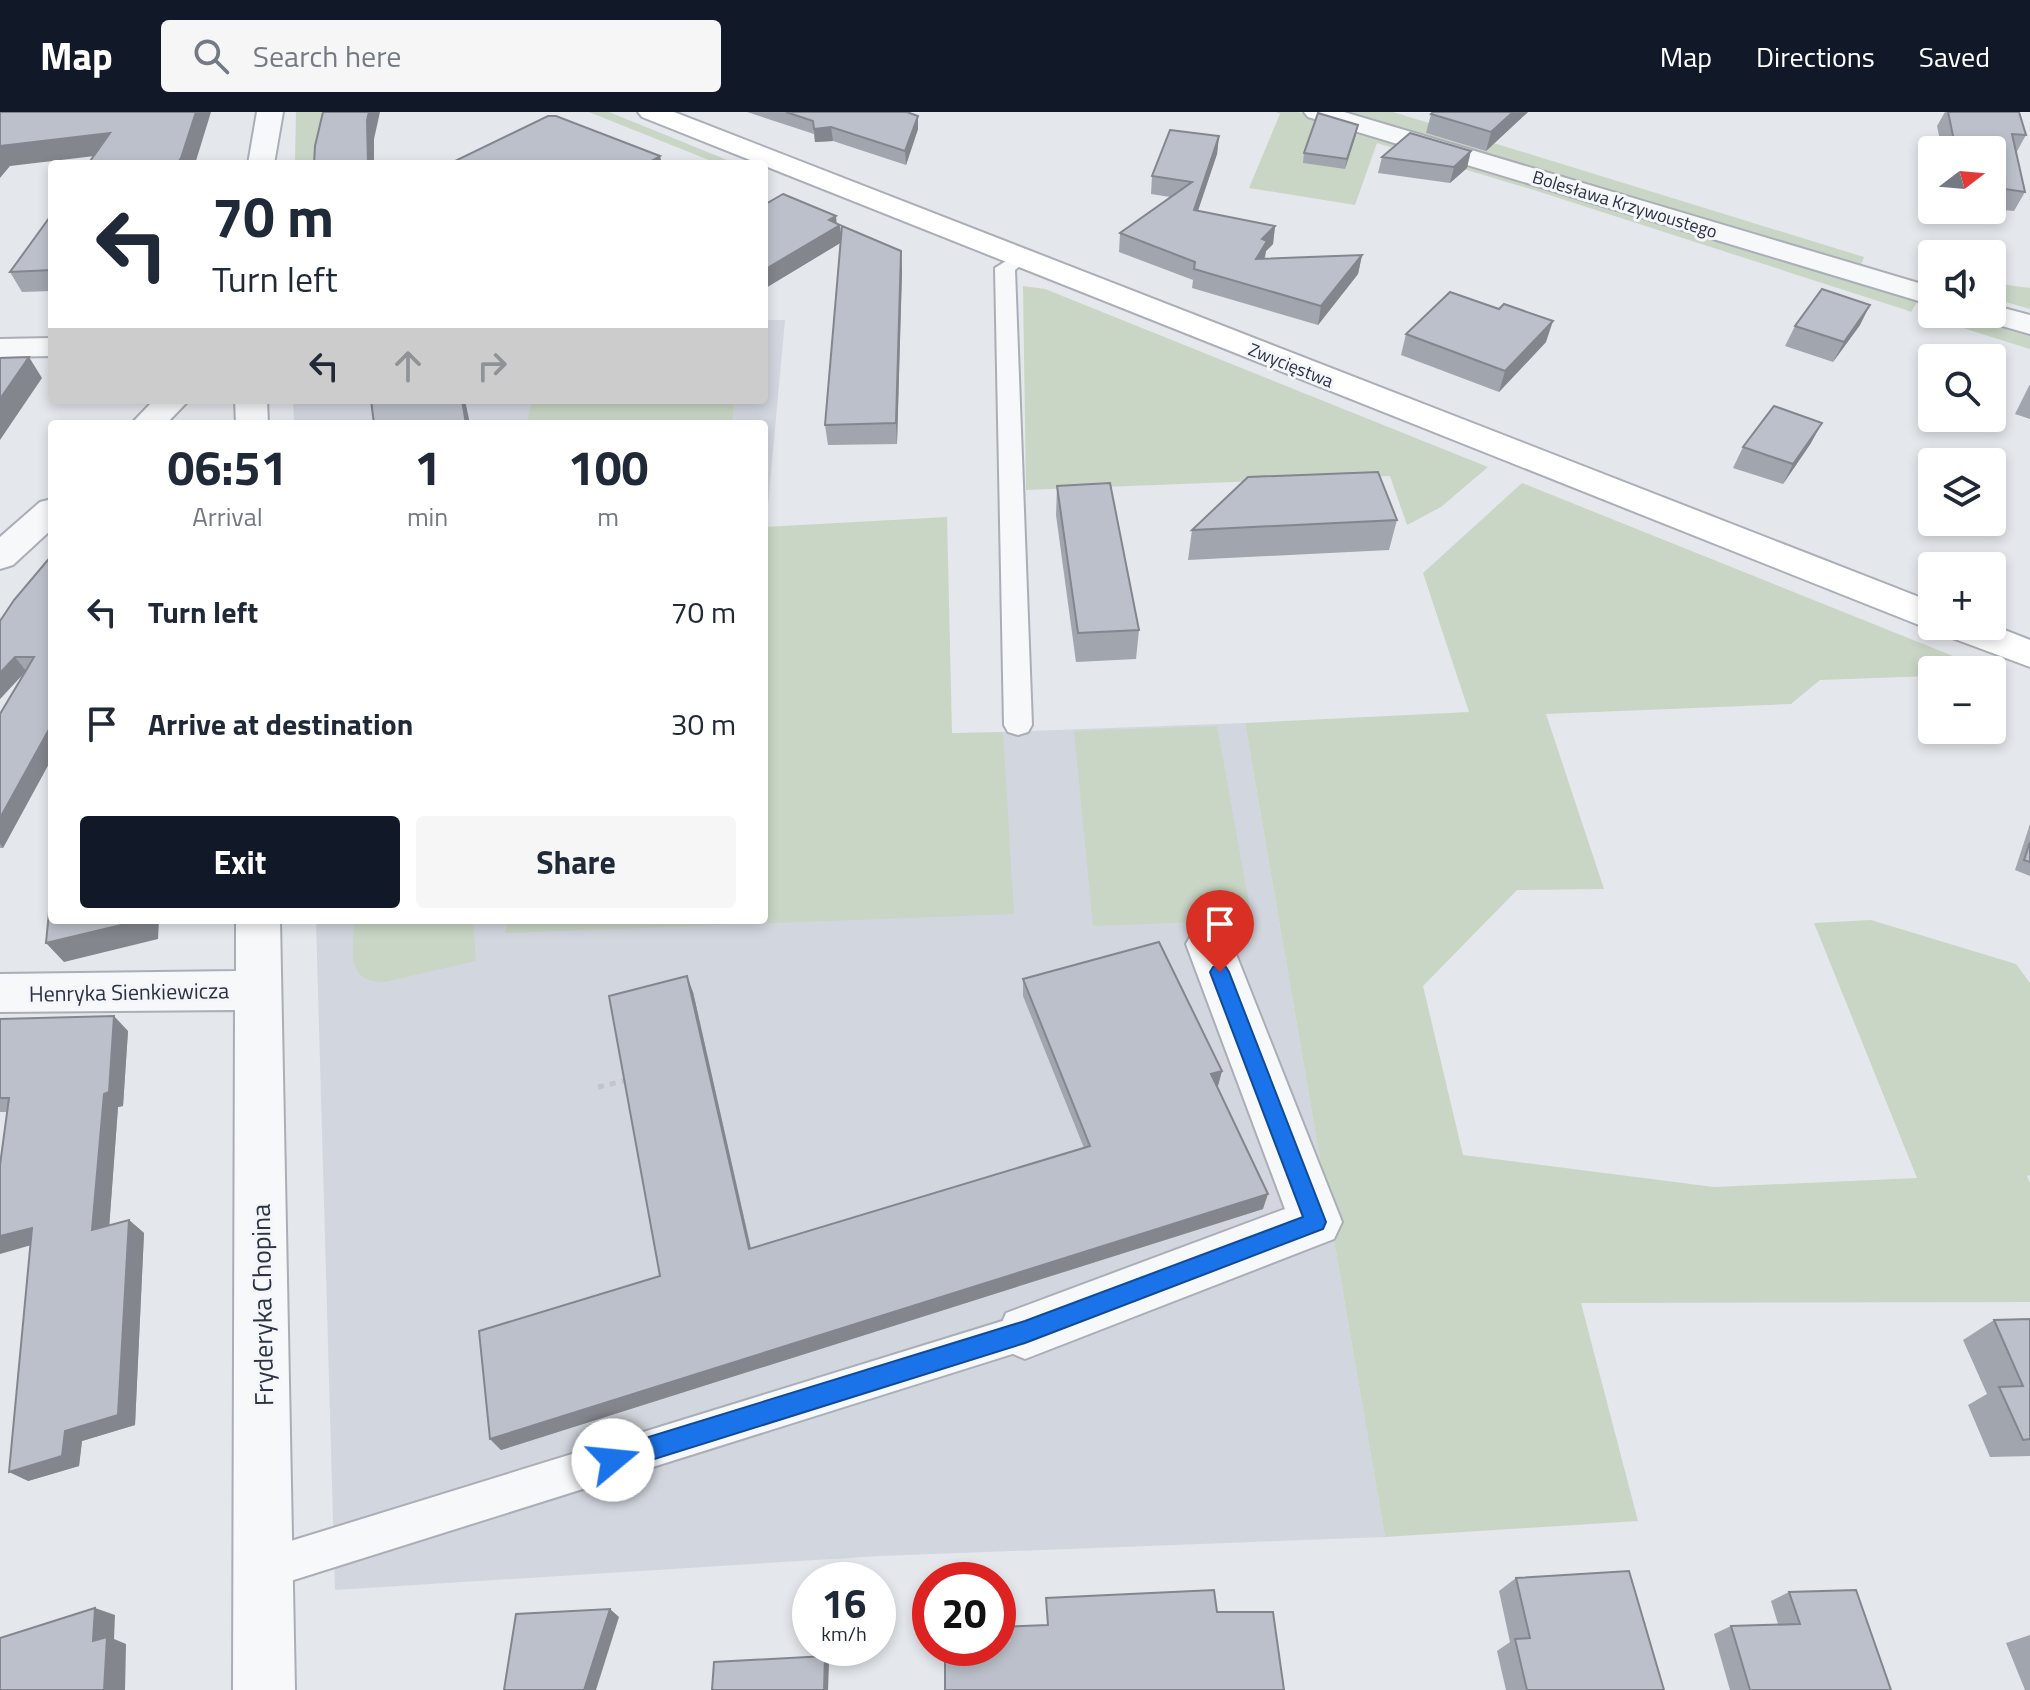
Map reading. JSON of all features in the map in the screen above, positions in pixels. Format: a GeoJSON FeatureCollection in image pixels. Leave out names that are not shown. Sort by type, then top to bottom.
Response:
{"type":"FeatureCollection","features":[{"type":"Feature","properties":{"kind":"street"},"geometry":{"type":"LineString","coordinates":[[262,160],[270,112]]}},
{"type":"Feature","properties":{"kind":"street","name":"Zwycięstwa"},"geometry":{"type":"LineString","coordinates":[[651,112],[1918,611]]}},
{"type":"Feature","properties":{"kind":"street","name":"Bolesława Krzywoustego"},"geometry":{"type":"LineString","coordinates":[[1317,112],[1918,292]]}},
{"type":"Feature","properties":{"kind":"street"},"geometry":{"type":"LineString","coordinates":[[2006,318],[2030,325]]}},
{"type":"Feature","properties":{"kind":"street"},"geometry":{"type":"LineString","coordinates":[[0,348],[48,347]]}},
{"type":"Feature","properties":{"kind":"street"},"geometry":{"type":"LineString","coordinates":[[151,420],[169,404]]}},
{"type":"Feature","properties":{"kind":"street"},"geometry":{"type":"LineString","coordinates":[[0,557],[48,514]]}},
{"type":"Feature","properties":{"kind":"street"},"geometry":{"type":"LineString","coordinates":[[1994,640],[2030,654]]}},
{"type":"Feature","properties":{"kind":"street","name":"Fryderyka Chopina"},"geometry":{"type":"LineString","coordinates":[[258,924],[264,1690]]}},
{"type":"Feature","properties":{"kind":"street"},"geometry":{"type":"LineString","coordinates":[[1025,1332],[1316,1222],[1209,944]]}},
{"type":"Feature","properties":{"kind":"street","name":"Henryka Sienkiewicza"},"geometry":{"type":"LineString","coordinates":[[0,993],[258,990]]}},
{"type":"Feature","properties":{"kind":"lane"},"geometry":{"type":"LineString","coordinates":[[1018,725],[1005,268],[1020,258]]}},
{"type":"Feature","properties":{"kind":"lane"},"geometry":{"type":"LineString","coordinates":[[265,1569],[1025,1332]]}},
{"type":"Feature","properties":{"kind":"path"},"geometry":{"type":"LineString","coordinates":[[598,1087],[628,1080]]}},
{"type":"Feature","properties":{"kind":"shaded area"},"geometry":{"type":"Polygon","coordinates":[[[768,320],[785,320],[768,505],[768,420],[294,420],[293,404],[768,404],[768,320]]]}},
{"type":"Feature","properties":{"kind":"shaded area"},"geometry":{"type":"Polygon","coordinates":[[[1245,723],[1385,1537],[880,1556],[335,1590],[316,924],[768,924],[768,741],[1245,723]]]}},
{"type":"Feature","properties":{"kind":"green space"},"geometry":{"type":"Polygon","coordinates":[[[296,112],[333,112],[324,160],[295,160],[296,112]]]}},
{"type":"Feature","properties":{"kind":"green space"},"geometry":{"type":"Polygon","coordinates":[[[589,112],[609,112],[727,160],[709,160],[589,112]]]}},
{"type":"Feature","properties":{"kind":"green space"},"geometry":{"type":"Polygon","coordinates":[[[1276,112],[1298,112],[1917,302],[1911,312],[1537,191],[1377,143],[1355,205],[1249,188],[1280,114],[1276,112]]]}},
{"type":"Feature","properties":{"kind":"green space"},"geometry":{"type":"Polygon","coordinates":[[[1332,112],[1393,112],[1864,257],[1860,268],[1332,112]]]}},
{"type":"Feature","properties":{"kind":"green space"},"geometry":{"type":"Polygon","coordinates":[[[2006,285],[2030,288],[2030,309],[2006,302],[2006,285]]]}},
{"type":"Feature","properties":{"kind":"green space"},"geometry":{"type":"Polygon","coordinates":[[[1023,286],[1045,289],[1488,467],[1441,507],[1407,525],[1390,476],[1026,490],[1023,286]]]}},
{"type":"Feature","properties":{"kind":"green space"},"geometry":{"type":"Polygon","coordinates":[[[1963,328],[2002,328],[2030,336],[2030,349],[1963,328]]]}},
{"type":"Feature","properties":{"kind":"green space"},"geometry":{"type":"Polygon","coordinates":[[[531,404],[734,404],[732,420],[528,420],[531,404]]]}},
{"type":"Feature","properties":{"kind":"green space"},"geometry":{"type":"Polygon","coordinates":[[[1522,483],[1953,656],[1918,656],[1918,676],[1820,680],[1791,704],[1546,714],[1604,889],[1517,890],[1423,986],[1463,1155],[1714,1187],[1917,1178],[1814,923],[1871,920],[2016,964],[2030,983],[2030,1175],[2027,1176],[2030,1183],[2030,1302],[1581,1303],[1638,1521],[1385,1537],[1245,723],[1469,712],[1423,573],[1522,483]]]}},
{"type":"Feature","properties":{"kind":"green space"},"geometry":{"type":"Polygon","coordinates":[[[947,517],[952,733],[1003,732],[1014,914],[768,923],[768,527],[947,517]]]}},
{"type":"Feature","properties":{"kind":"green space"},"geometry":{"type":"Polygon","coordinates":[[[1217,726],[1252,920],[1093,926],[1074,731],[1217,726]]]}},
{"type":"Feature","properties":{"kind":"green space"},"geometry":{"type":"Polygon","coordinates":[[[354,924],[473,924],[476,961],[384,982],[371,981],[362,976],[354,962],[354,924]]]}},
{"type":"Feature","properties":{"kind":"green space"},"geometry":{"type":"Polygon","coordinates":[[[507,924],[746,924],[505,933],[507,924]]]}},
{"type":"Feature","properties":{"kind":"building"},"geometry":{"type":"Polygon","coordinates":[[[0,112],[196,112],[180,160],[91,160],[110,133],[0,146],[0,112]]]}},
{"type":"Feature","properties":{"kind":"building"},"geometry":{"type":"Polygon","coordinates":[[[323,112],[369,112],[368,160],[314,160],[323,112]]]}},
{"type":"Feature","properties":{"kind":"building"},"geometry":{"type":"Polygon","coordinates":[[[786,112],[907,112],[918,116],[905,151],[831,127],[814,129],[813,121],[786,112]]]}},
{"type":"Feature","properties":{"kind":"building"},"geometry":{"type":"Polygon","coordinates":[[[1513,112],[1491,132],[1431,114],[1513,112]]]}},
{"type":"Feature","properties":{"kind":"building"},"geometry":{"type":"Polygon","coordinates":[[[1948,112],[2019,112],[2026,135],[2012,134],[2025,192],[2006,189],[2006,136],[1953,136],[1948,112]]]}},
{"type":"Feature","properties":{"kind":"building"},"geometry":{"type":"Polygon","coordinates":[[[1318,113],[1358,125],[1347,159],[1304,153],[1318,113]]]}},
{"type":"Feature","properties":{"kind":"building"},"geometry":{"type":"Polygon","coordinates":[[[548,116],[556,116],[660,156],[653,160],[457,160],[548,116]]]}},
{"type":"Feature","properties":{"kind":"building"},"geometry":{"type":"Polygon","coordinates":[[[1170,130],[1219,136],[1194,210],[1275,226],[1262,239],[1267,241],[1256,259],[1362,255],[1321,306],[1194,269],[1195,262],[1120,233],[1192,182],[1152,176],[1170,130]]]}},
{"type":"Feature","properties":{"kind":"building"},"geometry":{"type":"Polygon","coordinates":[[[1410,133],[1471,151],[1454,167],[1382,157],[1410,133]]]}},
{"type":"Feature","properties":{"kind":"building"},"geometry":{"type":"Polygon","coordinates":[[[783,194],[836,216],[829,220],[840,225],[768,268],[768,203],[783,194]]]}},
{"type":"Feature","properties":{"kind":"building"},"geometry":{"type":"Polygon","coordinates":[[[48,220],[48,270],[10,272],[48,220]]]}},
{"type":"Feature","properties":{"kind":"building"},"geometry":{"type":"Polygon","coordinates":[[[842,226],[901,251],[896,423],[825,425],[842,226]]]}},
{"type":"Feature","properties":{"kind":"building"},"geometry":{"type":"Polygon","coordinates":[[[1822,289],[1870,305],[1844,342],[1795,326],[1822,289]]]}},
{"type":"Feature","properties":{"kind":"building"},"geometry":{"type":"Polygon","coordinates":[[[1450,292],[1499,309],[1504,304],[1553,321],[1505,371],[1406,334],[1450,292]]]}},
{"type":"Feature","properties":{"kind":"building"},"geometry":{"type":"Polygon","coordinates":[[[29,357],[0,399],[0,358],[29,357]]]}},
{"type":"Feature","properties":{"kind":"building"},"geometry":{"type":"Polygon","coordinates":[[[372,404],[463,404],[465,420],[374,420],[372,404]]]}},
{"type":"Feature","properties":{"kind":"building"},"geometry":{"type":"Polygon","coordinates":[[[1774,406],[1822,423],[1793,464],[1743,447],[1774,406]]]}},
{"type":"Feature","properties":{"kind":"building"},"geometry":{"type":"Polygon","coordinates":[[[1378,472],[1397,520],[1192,530],[1248,477],[1378,472]]]}},
{"type":"Feature","properties":{"kind":"building"},"geometry":{"type":"Polygon","coordinates":[[[1110,483],[1139,630],[1078,633],[1057,486],[1110,483]]]}},
{"type":"Feature","properties":{"kind":"building"},"geometry":{"type":"Polygon","coordinates":[[[48,560],[48,731],[0,818],[0,714],[34,657],[15,657],[0,673],[0,621],[48,560]]]}},
{"type":"Feature","properties":{"kind":"building"},"geometry":{"type":"Polygon","coordinates":[[[2030,842],[2030,862],[2024,860],[2030,842]]]}},
{"type":"Feature","properties":{"kind":"building"},"geometry":{"type":"Polygon","coordinates":[[[48,922],[125,924],[46,943],[48,922]]]}},
{"type":"Feature","properties":{"kind":"building"},"geometry":{"type":"Polygon","coordinates":[[[1159,942],[1222,1071],[1211,1074],[1268,1194],[490,1439],[479,1331],[660,1276],[609,996],[687,976],[749,1249],[1090,1146],[1023,979],[1159,942]]]}},
{"type":"Feature","properties":{"kind":"building"},"geometry":{"type":"Polygon","coordinates":[[[114,1016],[109,1092],[104,1094],[92,1230],[129,1220],[118,1415],[65,1431],[62,1456],[9,1472],[32,1228],[0,1236],[0,1165],[9,1098],[0,1098],[0,1019],[114,1016]]]}},
{"type":"Feature","properties":{"kind":"building"},"geometry":{"type":"Polygon","coordinates":[[[2030,1319],[2030,1439],[2023,1440],[1999,1387],[2023,1386],[1994,1320],[2030,1319]]]}},
{"type":"Feature","properties":{"kind":"building"},"geometry":{"type":"Polygon","coordinates":[[[1629,1571],[1664,1690],[1527,1690],[1515,1639],[1530,1638],[1516,1578],[1629,1571]]]}},
{"type":"Feature","properties":{"kind":"building"},"geometry":{"type":"Polygon","coordinates":[[[1214,1590],[1217,1612],[1273,1612],[1284,1690],[945,1690],[945,1666],[1016,1666],[1016,1626],[1048,1625],[1046,1598],[1214,1590]]]}},
{"type":"Feature","properties":{"kind":"building"},"geometry":{"type":"Polygon","coordinates":[[[1856,1590],[1891,1690],[1750,1690],[1731,1626],[1800,1624],[1789,1592],[1856,1590]]]}},
{"type":"Feature","properties":{"kind":"building"},"geometry":{"type":"Polygon","coordinates":[[[95,1608],[93,1641],[107,1637],[104,1690],[0,1690],[0,1638],[95,1608]]]}},
{"type":"Feature","properties":{"kind":"building"},"geometry":{"type":"Polygon","coordinates":[[[610,1609],[584,1690],[504,1690],[516,1614],[610,1609]]]}},
{"type":"Feature","properties":{"kind":"building"},"geometry":{"type":"Polygon","coordinates":[[[792,1658],[792,1666],[825,1666],[824,1690],[712,1690],[714,1662],[792,1658]]]}},
{"type":"Feature","properties":{"kind":"route"},"geometry":{"type":"LineString","coordinates":[[613,1460],[1025,1332],[1316,1222],[1220,972]]}}]}
